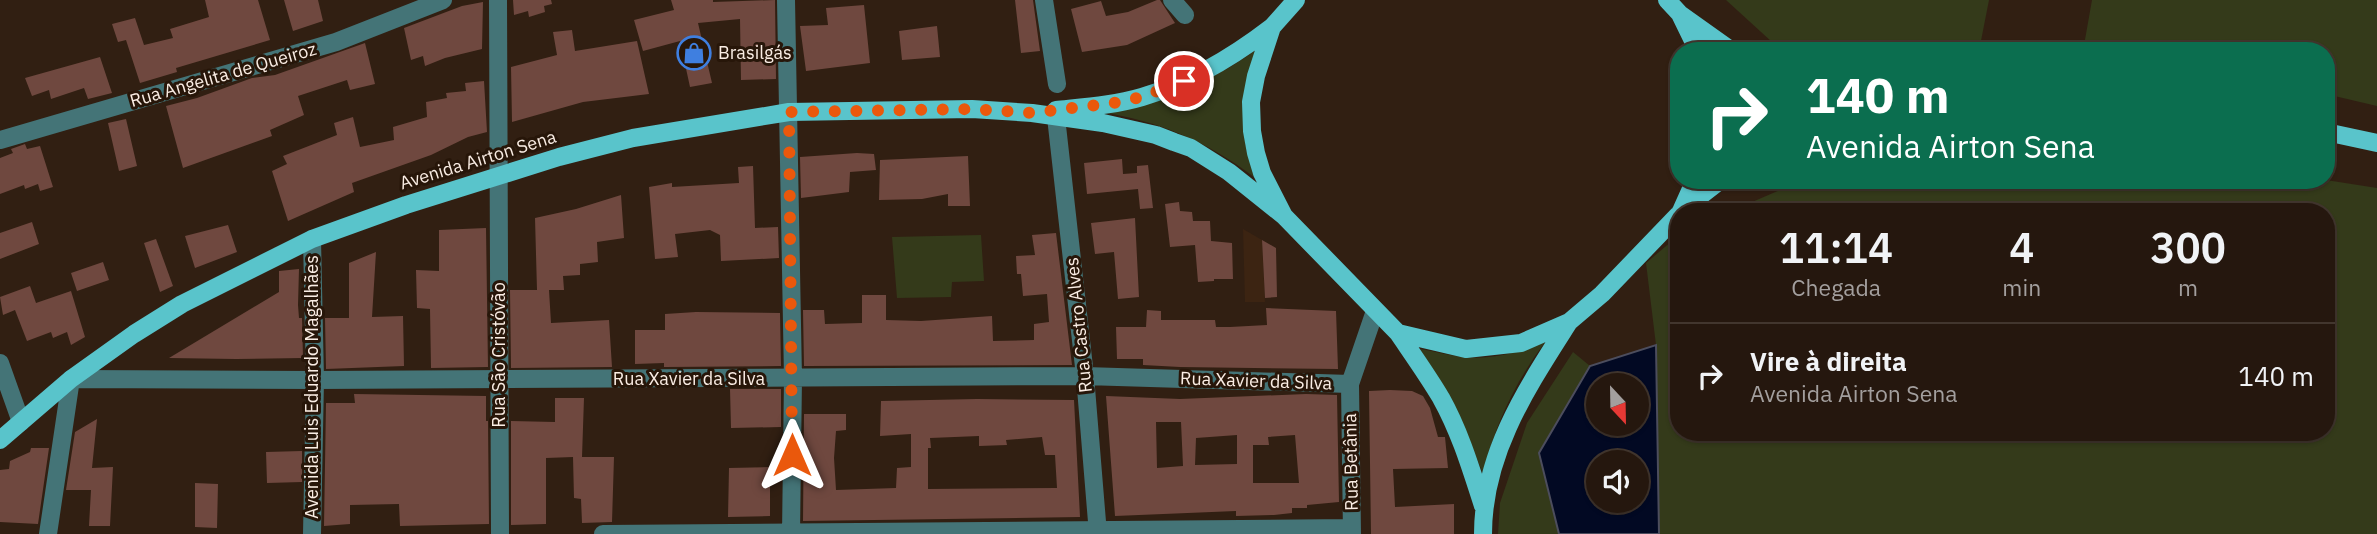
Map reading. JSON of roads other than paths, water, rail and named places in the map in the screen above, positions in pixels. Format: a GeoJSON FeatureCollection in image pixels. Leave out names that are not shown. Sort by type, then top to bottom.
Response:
{"type":"FeatureCollection","features":[{"type":"Feature","properties":{"kind":"main road"},"geometry":{"type":"LineString","coordinates":[[1032,113],[1142,97],[1184,81],[1221,63],[1272,27],[1296,0]]}},
{"type":"Feature","properties":{"kind":"main road"},"geometry":{"type":"LineString","coordinates":[[1667,0],[1680,14],[1719,42]]}},
{"type":"Feature","properties":{"kind":"main road"},"geometry":{"type":"LineString","coordinates":[[1680,14],[1694,42]]}},
{"type":"Feature","properties":{"kind":"main road"},"geometry":{"type":"LineString","coordinates":[[1272,27],[1256,76],[1251,102],[1252,131],[1262,173],[1284,216]]}},
{"type":"Feature","properties":{"kind":"main road","name":"Avenida Airton Sena"},"geometry":{"type":"LineString","coordinates":[[0,440],[71,379],[182,304],[312,239],[406,205],[559,157],[633,138],[789,112],[972,109],[1032,113]]}},
{"type":"Feature","properties":{"kind":"main road"},"geometry":{"type":"LineString","coordinates":[[1032,113],[1129,128],[1191,148],[1229,172],[1284,216],[1398,333],[1430,379],[1464,448],[1483,506]]}},
{"type":"Feature","properties":{"kind":"main road"},"geometry":{"type":"LineString","coordinates":[[2335,134],[2377,143]]}},
{"type":"Feature","properties":{"kind":"main road"},"geometry":{"type":"LineString","coordinates":[[1692,203],[1710,189]]}},
{"type":"Feature","properties":{"kind":"main road"},"geometry":{"type":"LineString","coordinates":[[1398,333],[1466,349],[1521,343],[1569,322],[1602,294],[1670,223]]}},
{"type":"Feature","properties":{"kind":"main road"},"geometry":{"type":"LineString","coordinates":[[1483,534],[1483,506],[1493,467],[1516,409],[1569,322]]}},
{"type":"Feature","properties":{"kind":"street","name":"Rua Angelita de Queiroz"},"geometry":{"type":"LineString","coordinates":[[0,140],[337,42],[443,0]]}},
{"type":"Feature","properties":{"kind":"street","name":"Rua São Cristóvão"},"geometry":{"type":"LineString","coordinates":[[498,0],[500,534]]}},
{"type":"Feature","properties":{"kind":"street"},"geometry":{"type":"LineString","coordinates":[[786,0],[793,378],[792,533]]}},
{"type":"Feature","properties":{"kind":"street"},"geometry":{"type":"LineString","coordinates":[[1044,0],[1056,84]]}},
{"type":"Feature","properties":{"kind":"street"},"geometry":{"type":"LineString","coordinates":[[1172,0],[1185,15]]}},
{"type":"Feature","properties":{"kind":"street","name":"Rua Castro Alves"},"geometry":{"type":"LineString","coordinates":[[1056,117],[1086,376],[1098,533]]}},
{"type":"Feature","properties":{"kind":"street","name":"Avenida Luis Eduardo Magalhães"},"geometry":{"type":"LineString","coordinates":[[312,239],[312,534]]}},
{"type":"Feature","properties":{"kind":"street","name":"Rua Betânia"},"geometry":{"type":"LineString","coordinates":[[1352,531],[1349,384],[1376,310]]}},
{"type":"Feature","properties":{"kind":"street"},"geometry":{"type":"LineString","coordinates":[[0,363],[21,422]]}},
{"type":"Feature","properties":{"kind":"street","name":"Rua Xavier da Silva"},"geometry":{"type":"LineString","coordinates":[[71,379],[1086,376],[1349,384]]}},
{"type":"Feature","properties":{"kind":"street"},"geometry":{"type":"LineString","coordinates":[[48,534],[71,379]]}},
{"type":"Feature","properties":{"kind":"street"},"geometry":{"type":"LineString","coordinates":[[603,534],[1352,531]]}},
{"type":"Feature","properties":{"kind":"water"},"geometry":{"type":"Polygon","coordinates":[[[1656,345],[1659,534],[1559,534],[1539,453],[1590,366],[1656,345]]]}},
{"type":"Feature","properties":{"kind":"place","name":"Brasilgás"},"geometry":{"type":"Point","coordinates":[694,53]}}]}
